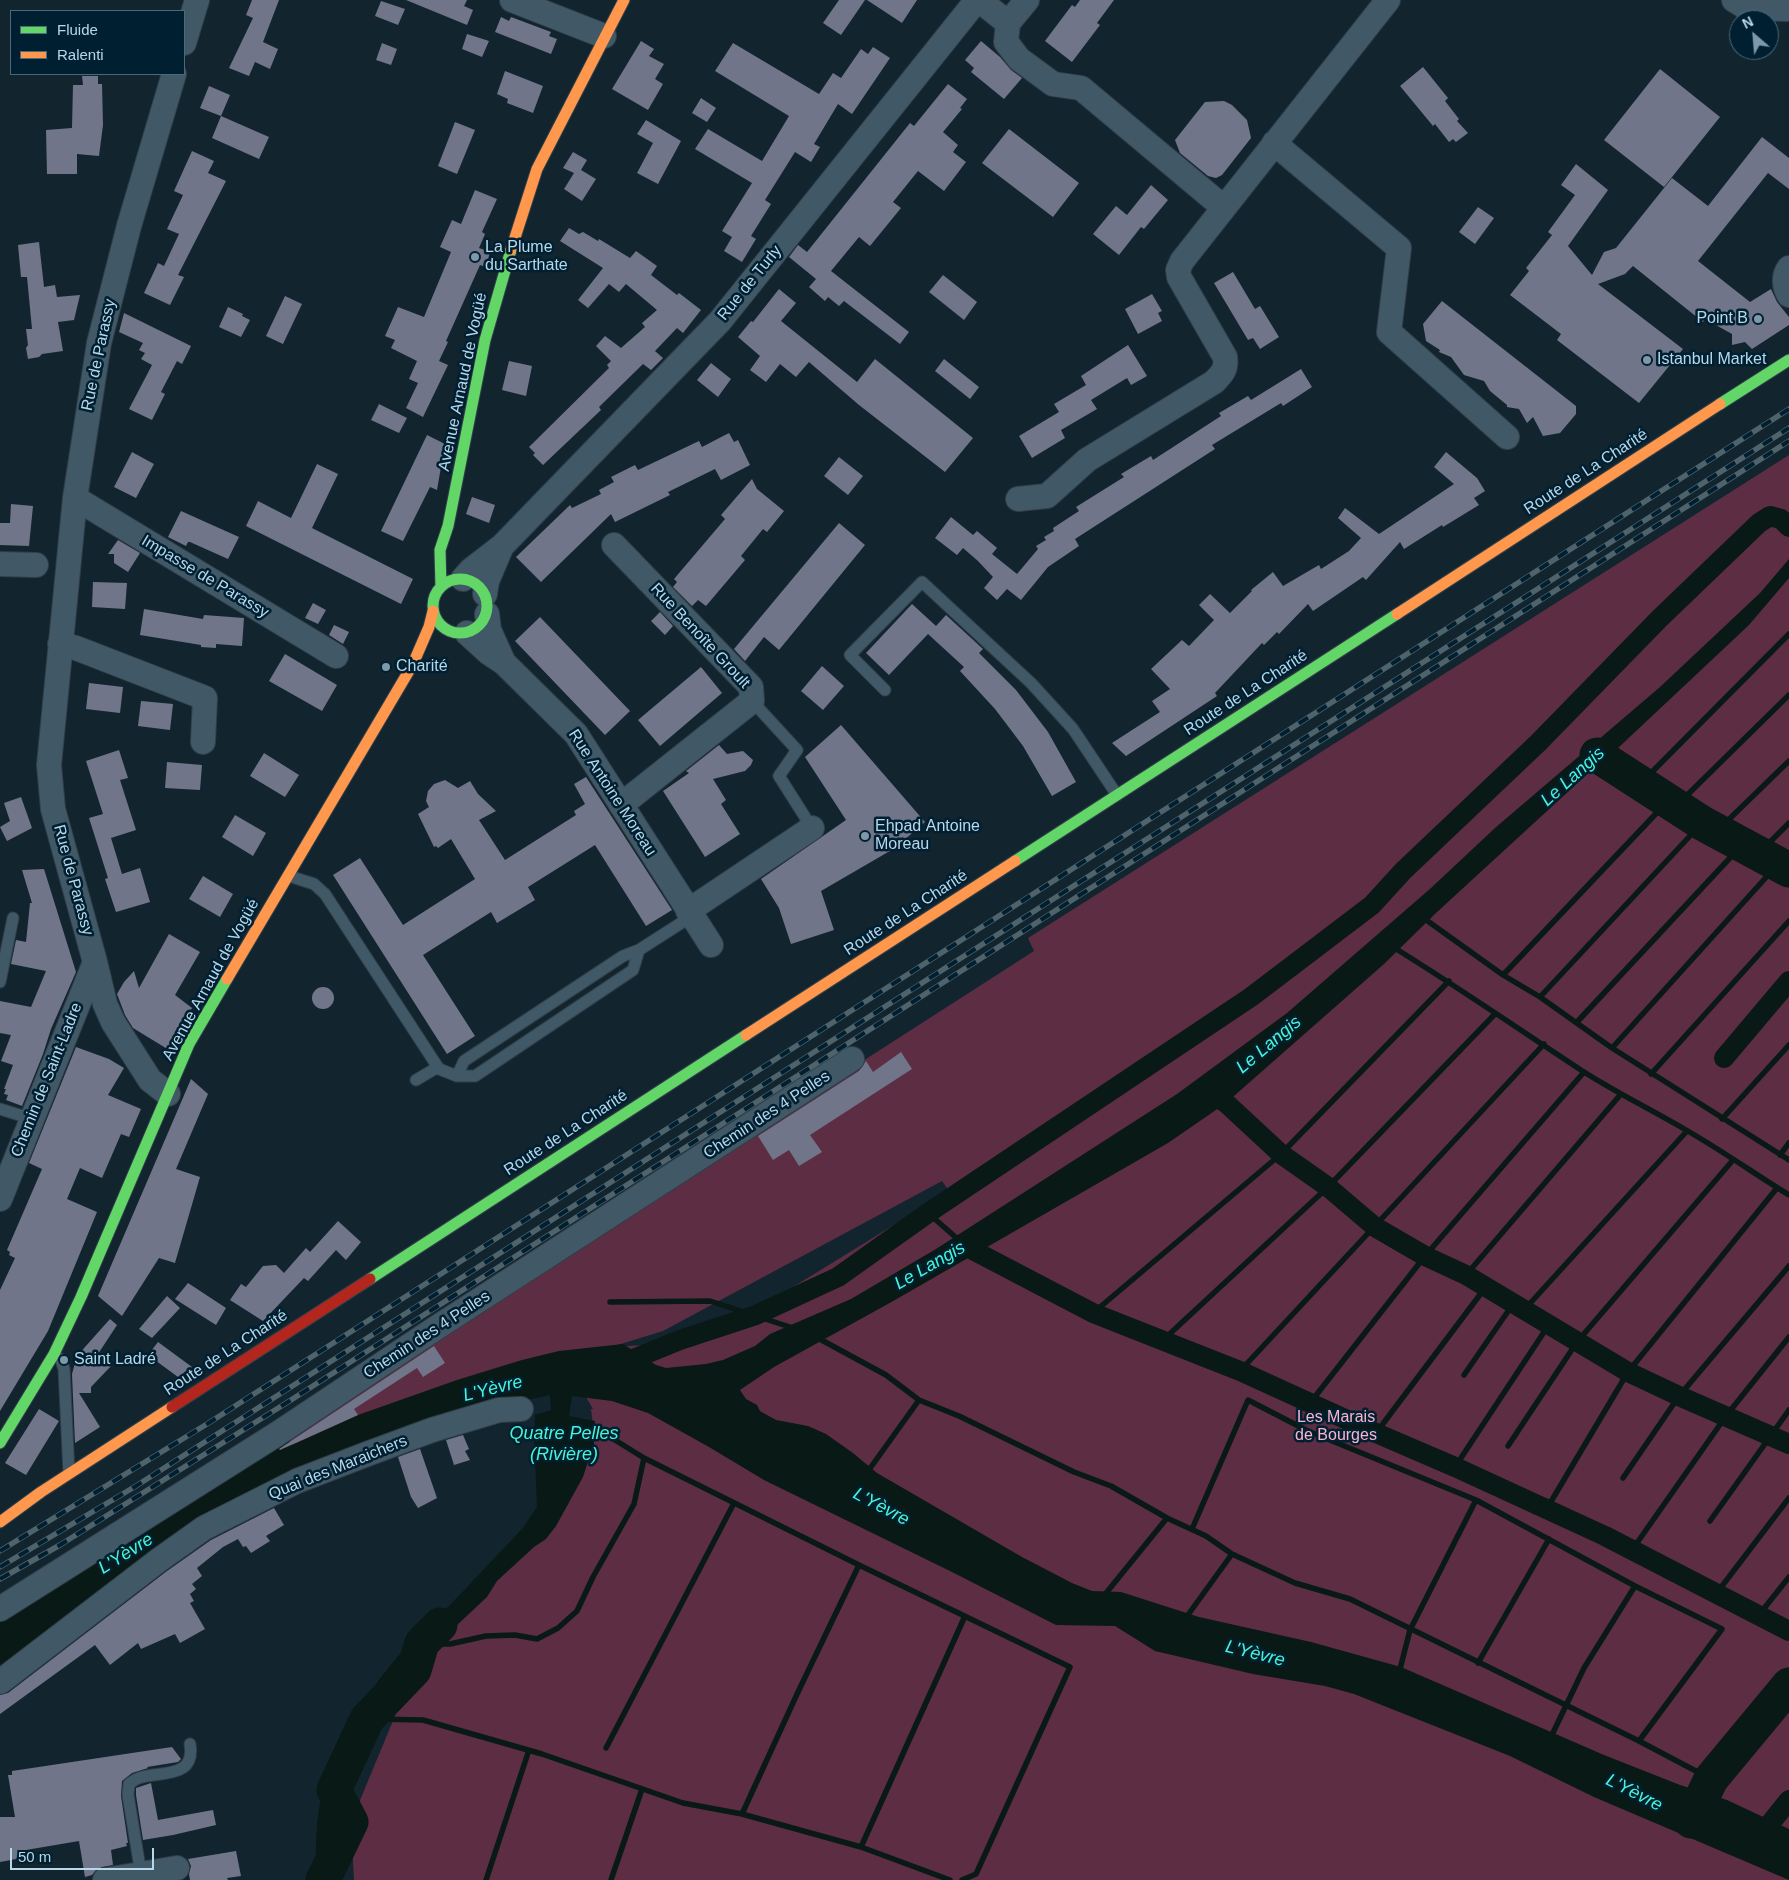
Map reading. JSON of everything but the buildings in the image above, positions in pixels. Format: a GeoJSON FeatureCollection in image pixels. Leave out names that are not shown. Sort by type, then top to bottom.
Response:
{"type":"FeatureCollection","features":[{"type":"Feature","properties":{"kind":"main road","name":"Avenue Arnaud de Vogüé"},"geometry":{"type":"LineString","coordinates":[[0,1443],[54,1354],[81,1296],[189,1044],[413,664],[429,627],[434,598],[441,587],[440,550],[448,526],[485,340],[514,241],[537,169],[624,0]]}},
{"type":"Feature","properties":{"kind":"main road","name":"Route de La Charité"},"geometry":{"type":"LineString","coordinates":[[0,1522],[41,1492],[1789,360]]}},
{"type":"Feature","properties":{"kind":"main road","name":"Avenue Arnaud de Vogüé"},"geometry":{"type":"LineString","coordinates":[[448,526],[451,550]]}},
{"type":"Feature","properties":{"kind":"main road"},"geometry":{"type":"LineString","coordinates":[[441,587],[461,575],[480,586],[486,604],[483,622],[476,629],[441,639]]}},
{"type":"Feature","properties":{"kind":"main road"},"geometry":{"type":"LineString","coordinates":[[433,611],[437,621],[444,628],[460,633]]}},
{"type":"Feature","properties":{"kind":"main road","name":"Avenue Arnaud de Vogüé"},"geometry":{"type":"LineString","coordinates":[[413,664],[433,648]]}},
{"type":"Feature","properties":{"kind":"main road","name":"Route de La Charité"},"geometry":{"type":"LineString","coordinates":[[8,1502],[41,1492]]}},
{"type":"Feature","properties":{"kind":"street"},"geometry":{"type":"LineString","coordinates":[[185,40],[197,0]]}},
{"type":"Feature","properties":{"kind":"street"},"geometry":{"type":"LineString","coordinates":[[512,0],[604,36]]}},
{"type":"Feature","properties":{"kind":"street"},"geometry":{"type":"LineString","coordinates":[[978,0],[1008,23]]}},
{"type":"Feature","properties":{"kind":"street","name":"Rue de Turly"},"geometry":{"type":"LineString","coordinates":[[461,575],[471,570],[502,546],[720,321],[978,0]]}},
{"type":"Feature","properties":{"kind":"street"},"geometry":{"type":"LineString","coordinates":[[1026,0],[1008,23],[1006,42],[1019,59],[1053,84],[1081,88],[1223,207]]}},
{"type":"Feature","properties":{"kind":"street"},"geometry":{"type":"LineString","coordinates":[[1018,499],[1047,496],[1087,460],[1214,382],[1222,374],[1226,365],[1225,357],[1179,277],[1178,270],[1182,261],[1223,207],[1388,0]]}},
{"type":"Feature","properties":{"kind":"street"},"geometry":{"type":"LineString","coordinates":[[1734,0],[1747,8],[1786,8],[1789,5]]}},
{"type":"Feature","properties":{"kind":"street","name":"Rue de Parassy"},"geometry":{"type":"LineString","coordinates":[[168,1094],[150,1080],[113,1022],[105,1004],[53,809],[49,765],[75,498],[99,343],[129,226],[174,75]]}},
{"type":"Feature","properties":{"kind":"street"},"geometry":{"type":"LineString","coordinates":[[1274,144],[1399,248],[1389,332],[1507,437]]}},
{"type":"Feature","properties":{"kind":"street"},"geometry":{"type":"LineString","coordinates":[[1789,268],[1784,287],[1789,295]]}},
{"type":"Feature","properties":{"kind":"street","name":"Impasse de Parassy"},"geometry":{"type":"LineString","coordinates":[[75,498],[336,656]]}},
{"type":"Feature","properties":{"kind":"street","name":"Rue Benoîte Groult"},"geometry":{"type":"LineString","coordinates":[[614,545],[751,687],[752,701]]}},
{"type":"Feature","properties":{"kind":"street","name":"Rue de Turly"},"geometry":{"type":"LineString","coordinates":[[486,604],[487,581],[502,546]]}},
{"type":"Feature","properties":{"kind":"street"},"geometry":{"type":"LineString","coordinates":[[0,564],[36,566]]}},
{"type":"Feature","properties":{"kind":"street","name":"Rue Antoine Moreau"},"geometry":{"type":"LineString","coordinates":[[486,604],[489,630],[504,663]]}},
{"type":"Feature","properties":{"kind":"street","name":"Rue Antoine Moreau"},"geometry":{"type":"LineString","coordinates":[[460,633],[504,663],[576,734],[711,946]]}},
{"type":"Feature","properties":{"kind":"street"},"geometry":{"type":"LineString","coordinates":[[60,644],[76,648],[205,698],[204,742]]}},
{"type":"Feature","properties":{"kind":"street"},"geometry":{"type":"LineString","coordinates":[[621,805],[752,701]]}},
{"type":"Feature","properties":{"kind":"street"},"geometry":{"type":"LineString","coordinates":[[690,913],[812,828]]}},
{"type":"Feature","properties":{"kind":"street","name":"Chemin de Saint-Ladre"},"geometry":{"type":"LineString","coordinates":[[0,1199],[95,962]]}},
{"type":"Feature","properties":{"kind":"street","name":"Chemin des 4 Pelles"},"geometry":{"type":"LineString","coordinates":[[0,1609],[277,1434],[444,1323],[852,1059]]}},
{"type":"Feature","properties":{"kind":"street","name":"Quai des Maraichers"},"geometry":{"type":"LineString","coordinates":[[0,1682],[204,1528],[297,1481],[376,1451],[432,1430],[499,1410],[521,1409]]}},
{"type":"Feature","properties":{"kind":"street"},"geometry":{"type":"LineString","coordinates":[[105,1880],[177,1868]]}},
{"type":"Feature","properties":{"kind":"lane"},"geometry":{"type":"LineString","coordinates":[[885,690],[850,655],[922,582],[1031,683],[1072,729],[1118,796]]}},
{"type":"Feature","properties":{"kind":"lane","name":"Rue Benoîte Groult"},"geometry":{"type":"LineString","coordinates":[[752,701],[797,750],[779,776],[812,828]]}},
{"type":"Feature","properties":{"kind":"lane"},"geometry":{"type":"LineString","coordinates":[[288,876],[314,884],[326,894],[439,1070],[457,1076],[475,1076],[633,970],[638,950]]}},
{"type":"Feature","properties":{"kind":"lane"},"geometry":{"type":"LineString","coordinates":[[457,1076],[464,1061],[623,956],[638,950],[690,913]]}},
{"type":"Feature","properties":{"kind":"lane"},"geometry":{"type":"LineString","coordinates":[[0,982],[13,918]]}},
{"type":"Feature","properties":{"kind":"lane"},"geometry":{"type":"LineString","coordinates":[[416,1080],[438,1067]]}},
{"type":"Feature","properties":{"kind":"lane"},"geometry":{"type":"LineString","coordinates":[[0,1109],[32,1119]]}},
{"type":"Feature","properties":{"kind":"lane"},"geometry":{"type":"LineString","coordinates":[[54,1354],[62,1360],[64,1369],[70,1474]]}},
{"type":"Feature","properties":{"kind":"lane"},"geometry":{"type":"LineString","coordinates":[[141,1874],[128,1795],[129,1784],[137,1778],[174,1773],[181,1770],[188,1762],[191,1753],[190,1744]]}},
{"type":"Feature","properties":{"kind":"green space","name":"Les Marais de Bourges"},"geometry":{"type":"Polygon","coordinates":[[[1789,455],[1789,1880],[354,1880],[351,1822],[414,1670],[556,1508],[595,1440],[591,1409],[593,1409],[565,1361],[292,1445],[284,1433],[1034,951],[1028,938],[1789,455]],[[942,1181],[663,1331],[611,1347],[662,1344],[767,1303],[949,1191],[942,1181]]]}},
{"type":"Feature","properties":{"kind":"water"},"geometry":{"type":"Polygon","coordinates":[[[1789,559],[1789,578],[1749,625],[1618,748],[1436,913],[1384,964],[1226,1103],[1168,1143],[895,1300],[774,1367],[740,1390],[746,1399],[757,1405],[760,1411],[776,1420],[808,1426],[826,1434],[877,1473],[1022,1557],[1072,1583],[1092,1591],[1121,1592],[1199,1617],[1311,1642],[1401,1667],[1604,1755],[1680,1785],[1727,1800],[1789,1829],[1789,1880],[1594,1797],[1510,1756],[1354,1694],[1325,1686],[1253,1674],[1155,1651],[1115,1626],[1056,1625],[764,1480],[648,1413],[612,1401],[572,1396],[569,1416],[595,1421],[594,1443],[583,1477],[556,1526],[546,1539],[534,1547],[497,1581],[487,1597],[424,1656],[404,1678],[342,1792],[335,1828],[334,1880],[317,1880],[318,1814],[328,1775],[378,1681],[398,1656],[421,1637],[430,1623],[449,1606],[522,1529],[537,1507],[535,1415],[551,1410],[550,1395],[513,1403],[308,1469],[0,1671],[0,1616],[284,1433],[292,1445],[358,1415],[457,1380],[559,1351],[623,1344],[656,1365],[666,1368],[706,1364],[723,1360],[755,1346],[770,1334],[851,1299],[936,1249],[1177,1094],[1287,1013],[1431,888],[1495,828],[1660,687],[1760,593],[1789,559]]]}},
{"type":"Feature","properties":{"kind":"waterway"},"geometry":{"type":"LineString","coordinates":[[616,1366],[680,1340],[756,1315],[838,1277],[928,1213],[1251,997],[1372,905],[1403,871],[1538,743],[1660,618],[1759,523],[1770,516],[1781,519],[1789,527]]}},
{"type":"Feature","properties":{"kind":"waterway"},"geometry":{"type":"LineString","coordinates":[[1641,783],[1789,634]]}},
{"type":"Feature","properties":{"kind":"waterway"},"geometry":{"type":"LineString","coordinates":[[1676,806],[1789,695]]}},
{"type":"Feature","properties":{"kind":"waterway","name":"Le Langis"},"geometry":{"type":"LineString","coordinates":[[1597,755],[1702,823],[1789,870]]}},
{"type":"Feature","properties":{"kind":"waterway"},"geometry":{"type":"LineString","coordinates":[[1717,831],[1789,761]]}},
{"type":"Feature","properties":{"kind":"waterway"},"geometry":{"type":"LineString","coordinates":[[1503,975],[1667,802]]}},
{"type":"Feature","properties":{"kind":"waterway"},"geometry":{"type":"LineString","coordinates":[[1540,997],[1702,823]]}},
{"type":"Feature","properties":{"kind":"waterway"},"geometry":{"type":"LineString","coordinates":[[1759,853],[1789,823]]}},
{"type":"Feature","properties":{"kind":"waterway"},"geometry":{"type":"LineString","coordinates":[[1577,1022],[1742,845]]}},
{"type":"Feature","properties":{"kind":"waterway"},"geometry":{"type":"LineString","coordinates":[[1612,1048],[1779,863]]}},
{"type":"Feature","properties":{"kind":"waterway"},"geometry":{"type":"LineString","coordinates":[[1422,917],[1503,975],[1540,997],[1612,1048],[1789,1160]]}},
{"type":"Feature","properties":{"kind":"waterway"},"geometry":{"type":"LineString","coordinates":[[1651,1074],[1789,921]]}},
{"type":"Feature","properties":{"kind":"waterway"},"geometry":{"type":"LineString","coordinates":[[1393,947],[1584,1072],[1699,1138],[1789,1195]]}},
{"type":"Feature","properties":{"kind":"waterway"},"geometry":{"type":"LineString","coordinates":[[1093,1313],[1281,1154],[1449,981]]}},
{"type":"Feature","properties":{"kind":"waterway"},"geometry":{"type":"LineString","coordinates":[[1724,1058],[1789,981]]}},
{"type":"Feature","properties":{"kind":"waterway"},"geometry":{"type":"LineString","coordinates":[[1162,1341],[1328,1187],[1495,1014]]}},
{"type":"Feature","properties":{"kind":"waterway"},"geometry":{"type":"LineString","coordinates":[[1240,1371],[1544,1044]]}},
{"type":"Feature","properties":{"kind":"waterway"},"geometry":{"type":"LineString","coordinates":[[1722,1119],[1789,1045]]}},
{"type":"Feature","properties":{"kind":"waterway"},"geometry":{"type":"LineString","coordinates":[[1310,1403],[1425,1256],[1584,1072]]}},
{"type":"Feature","properties":{"kind":"waterway"},"geometry":{"type":"LineString","coordinates":[[1212,1093],[1226,1103],[1281,1154],[1328,1187],[1375,1227],[1425,1256],[1466,1275],[1628,1372],[1789,1444]]}},
{"type":"Feature","properties":{"kind":"waterway"},"geometry":{"type":"LineString","coordinates":[[1466,1275],[1621,1094]]}},
{"type":"Feature","properties":{"kind":"waterway"},"geometry":{"type":"LineString","coordinates":[[1524,1310],[1687,1131]]}},
{"type":"Feature","properties":{"kind":"waterway"},"geometry":{"type":"LineString","coordinates":[[1780,1155],[1789,1143]]}},
{"type":"Feature","properties":{"kind":"waterway"},"geometry":{"type":"LineString","coordinates":[[1508,1446],[1577,1342],[1733,1160]]}},
{"type":"Feature","properties":{"kind":"waterway"},"geometry":{"type":"LineString","coordinates":[[1546,1510],[1628,1372],[1777,1188]]}},
{"type":"Feature","properties":{"kind":"waterway","name":"Le Langis"},"geometry":{"type":"LineString","coordinates":[[928,1213],[960,1241]]}},
{"type":"Feature","properties":{"kind":"waterway","name":"Le Langis"},"geometry":{"type":"LineString","coordinates":[[965,1246],[1093,1313],[1240,1371],[1605,1536],[1789,1631]]}},
{"type":"Feature","properties":{"kind":"waterway"},"geometry":{"type":"LineString","coordinates":[[1623,1478],[1679,1396],[1789,1266]]}},
{"type":"Feature","properties":{"kind":"waterway"},"geometry":{"type":"LineString","coordinates":[[1376,1433],[1485,1288]]}},
{"type":"Feature","properties":{"kind":"waterway"},"geometry":{"type":"LineString","coordinates":[[610,1302],[710,1301],[793,1328]]}},
{"type":"Feature","properties":{"kind":"waterway"},"geometry":{"type":"LineString","coordinates":[[1464,1375],[1513,1304]]}},
{"type":"Feature","properties":{"kind":"waterway"},"geometry":{"type":"LineString","coordinates":[[1455,1467],[1548,1326]]}},
{"type":"Feature","properties":{"kind":"waterway"},"geometry":{"type":"LineString","coordinates":[[816,1337],[886,1375],[919,1400],[959,1416],[1074,1472],[1111,1486],[1167,1518],[1206,1536],[1232,1554],[1295,1583],[1350,1599],[1639,1741],[1711,1779]]}},
{"type":"Feature","properties":{"kind":"waterway"},"geometry":{"type":"LineString","coordinates":[[1632,1550],[1726,1416],[1789,1337]]}},
{"type":"Feature","properties":{"kind":"waterway"},"geometry":{"type":"LineString","coordinates":[[866,1474],[919,1400]]}},
{"type":"Feature","properties":{"kind":"waterway"},"geometry":{"type":"LineString","coordinates":[[1192,1529],[1248,1400],[1308,1431],[1476,1500],[1635,1586],[1722,1629],[1639,1741]]}},
{"type":"Feature","properties":{"kind":"waterway"},"geometry":{"type":"LineString","coordinates":[[1710,1521],[1789,1410]]}},
{"type":"Feature","properties":{"kind":"waterway","name":"Quatre Pelles (Rivière)"},"geometry":{"type":"LineString","coordinates":[[588,1425],[644,1458],[859,1565],[742,1814]]}},
{"type":"Feature","properties":{"kind":"waterway"},"geometry":{"type":"LineString","coordinates":[[431,1644],[450,1644],[486,1636],[515,1635],[537,1639],[558,1628],[577,1611],[593,1577],[634,1504],[644,1458]]}},
{"type":"Feature","properties":{"kind":"waterway"},"geometry":{"type":"LineString","coordinates":[[1716,1594],[1789,1498]]}},
{"type":"Feature","properties":{"kind":"waterway"},"geometry":{"type":"LineString","coordinates":[[1399,1673],[1410,1630],[1476,1500]]}},
{"type":"Feature","properties":{"kind":"waterway"},"geometry":{"type":"LineString","coordinates":[[606,1748],[734,1503]]}},
{"type":"Feature","properties":{"kind":"waterway"},"geometry":{"type":"LineString","coordinates":[[1102,1598],[1167,1518]]}},
{"type":"Feature","properties":{"kind":"waterway"},"geometry":{"type":"LineString","coordinates":[[1478,1663],[1549,1539]]}},
{"type":"Feature","properties":{"kind":"waterway"},"geometry":{"type":"LineString","coordinates":[[1185,1619],[1232,1554]]}},
{"type":"Feature","properties":{"kind":"waterway"},"geometry":{"type":"LineString","coordinates":[[859,1565],[1070,1667],[976,1874],[962,1880]]}},
{"type":"Feature","properties":{"kind":"waterway"},"geometry":{"type":"LineString","coordinates":[[1758,1616],[1789,1577]]}},
{"type":"Feature","properties":{"kind":"waterway"},"geometry":{"type":"LineString","coordinates":[[1550,1739],[1584,1668],[1635,1586]]}},
{"type":"Feature","properties":{"kind":"waterway"},"geometry":{"type":"LineString","coordinates":[[861,1847],[965,1616]]}},
{"type":"Feature","properties":{"kind":"waterway"},"geometry":{"type":"LineString","coordinates":[[323,1880],[351,1822],[334,1790],[367,1719],[414,1670],[422,1643],[440,1625]]}},
{"type":"Feature","properties":{"kind":"waterway"},"geometry":{"type":"LineString","coordinates":[[1691,1821],[1711,1779],[1789,1685]]}},
{"type":"Feature","properties":{"kind":"waterway"},"geometry":{"type":"LineString","coordinates":[[374,1719],[423,1720],[542,1754],[683,1803],[742,1814],[861,1847],[950,1880]]}},
{"type":"Feature","properties":{"kind":"waterway"},"geometry":{"type":"LineString","coordinates":[[486,1880],[529,1750]]}},
{"type":"Feature","properties":{"kind":"waterway"},"geometry":{"type":"LineString","coordinates":[[611,1880],[642,1789]]}},
{"type":"Feature","properties":{"kind":"waterway"},"geometry":{"type":"LineString","coordinates":[[1756,1841],[1789,1800]]}},
{"type":"Feature","properties":{"kind":"railway"},"geometry":{"type":"LineString","coordinates":[[0,1551],[207,1424],[1789,409]]}},
{"type":"Feature","properties":{"kind":"railway"},"geometry":{"type":"LineString","coordinates":[[0,1567],[136,1486],[1789,428]]}},
{"type":"Feature","properties":{"kind":"railway"},"geometry":{"type":"LineString","coordinates":[[0,1579],[60,1545],[291,1400],[1789,441]]}},
{"type":"Feature","properties":{"kind":"traffic: fast"},"geometry":{"type":"LineString","coordinates":[[441,587],[440,550],[448,526],[485,340],[511,250]]}},
{"type":"Feature","properties":{"kind":"traffic: fast"},"geometry":{"type":"LineString","coordinates":[[1720,404],[1789,360]]}},
{"type":"Feature","properties":{"kind":"traffic: fast"},"geometry":{"type":"LineString","coordinates":[[455,579],[465,579],[475,583],[483,591],[487,606],[483,621],[475,629],[465,633],[455,633],[445,629],[437,621],[433,611],[433,601],[437,591],[445,583],[455,579]]}},
{"type":"Feature","properties":{"kind":"traffic: fast"},"geometry":{"type":"LineString","coordinates":[[1015,861],[1397,614]]}},
{"type":"Feature","properties":{"kind":"traffic: fast"},"geometry":{"type":"LineString","coordinates":[[0,1443],[54,1354],[81,1297],[189,1044],[227,979]]}},
{"type":"Feature","properties":{"kind":"traffic: fast"},"geometry":{"type":"LineString","coordinates":[[370,1279],[746,1035]]}},
{"type":"Feature","properties":{"kind":"traffic: slow"},"geometry":{"type":"LineString","coordinates":[[511,250],[537,169],[624,0]]}},
{"type":"Feature","properties":{"kind":"traffic: slow"},"geometry":{"type":"LineString","coordinates":[[1397,614],[1720,404]]}},
{"type":"Feature","properties":{"kind":"traffic: slow"},"geometry":{"type":"LineString","coordinates":[[227,979],[413,664],[429,627],[433,611]]}},
{"type":"Feature","properties":{"kind":"traffic: slow"},"geometry":{"type":"LineString","coordinates":[[746,1035],[1015,861]]}},
{"type":"Feature","properties":{"kind":"traffic: slow"},"geometry":{"type":"LineString","coordinates":[[0,1522],[41,1492],[172,1407]]}},
{"type":"Feature","properties":{"kind":"traffic: jam"},"geometry":{"type":"LineString","coordinates":[[172,1407],[370,1279]]}},
{"type":"Feature","properties":{"kind":"place","name":"La Plume du Sarthate"},"geometry":{"type":"Point","coordinates":[475,257]}},
{"type":"Feature","properties":{"kind":"place","name":"Point B"},"geometry":{"type":"Point","coordinates":[1758,319]}},
{"type":"Feature","properties":{"kind":"place","name":"Istanbul Market"},"geometry":{"type":"Point","coordinates":[1647,360]}},
{"type":"Feature","properties":{"kind":"place","name":"Charité"},"geometry":{"type":"Point","coordinates":[386,667]}},
{"type":"Feature","properties":{"kind":"place","name":"Ehpad Antoine Moreau"},"geometry":{"type":"Point","coordinates":[865,836]}},
{"type":"Feature","properties":{"kind":"place","name":"Saint Ladré"},"geometry":{"type":"Point","coordinates":[64,1360]}},
{"type":"Feature","properties":{"kind":"water label","name":"L'Yèvre"},"geometry":{"type":"Point","coordinates":[493,1389]}},
{"type":"Feature","properties":{"kind":"water label","name":"L'Yèvre"},"geometry":{"type":"Point","coordinates":[881,1507]}},
{"type":"Feature","properties":{"kind":"water label","name":"L'Yèvre"},"geometry":{"type":"Point","coordinates":[126,1554]}},
{"type":"Feature","properties":{"kind":"water label","name":"L'Yèvre"},"geometry":{"type":"Point","coordinates":[1255,1654]}},
{"type":"Feature","properties":{"kind":"water label","name":"L'Yèvre"},"geometry":{"type":"Point","coordinates":[1634,1793]}}]}
